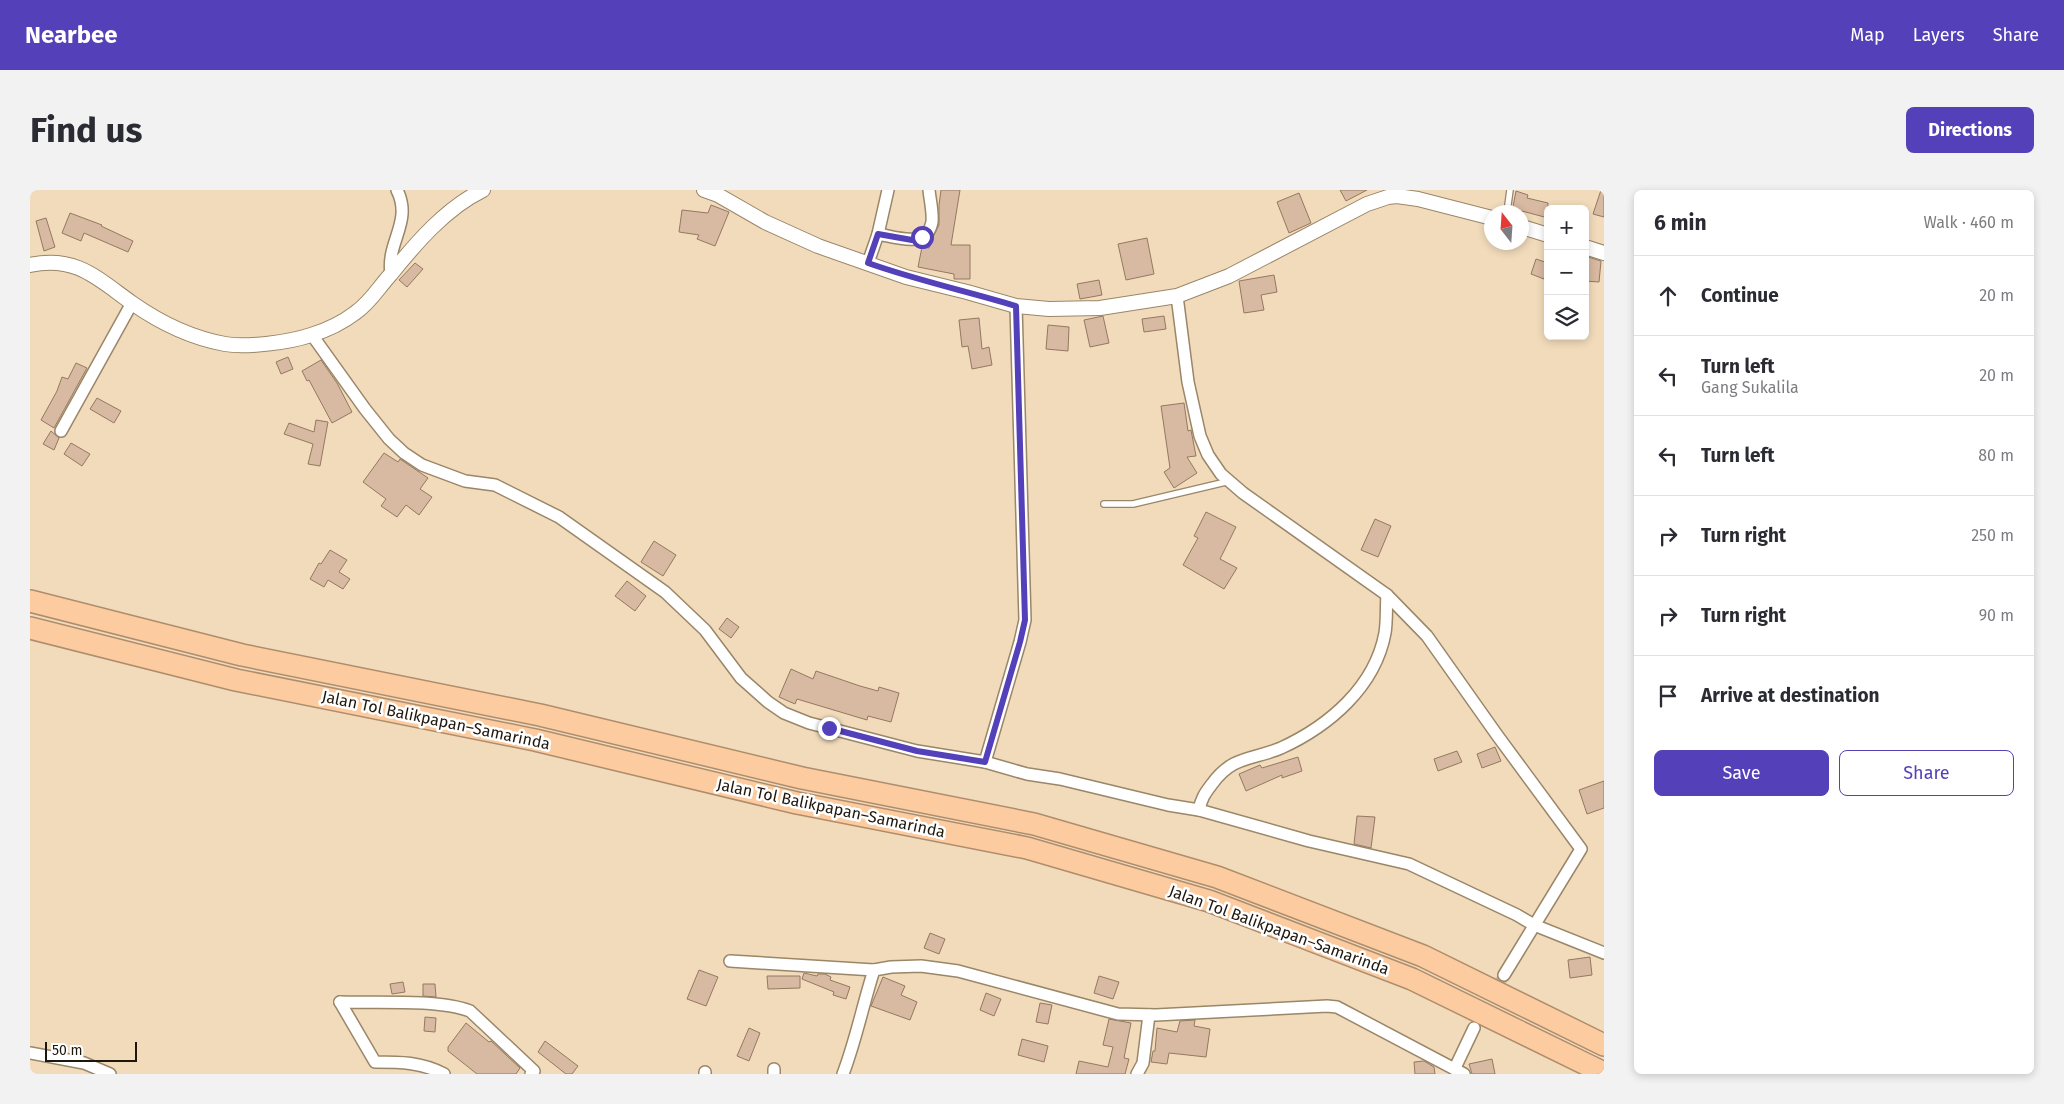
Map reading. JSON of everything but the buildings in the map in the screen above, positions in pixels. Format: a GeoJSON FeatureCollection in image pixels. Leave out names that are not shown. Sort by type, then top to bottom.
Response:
{"type":"FeatureCollection","features":[{"type":"Feature","properties":{"kind":"highway","name":"Jalan Tol Balikpapan–Samarinda"},"geometry":{"type":"LineString","coordinates":[[30,601],[242,655],[540,715],[802,778],[1034,824],[1218,877],[1423,956],[1604,1045]]}},
{"type":"Feature","properties":{"kind":"highway","name":"Jalan Tol Balikpapan–Samarinda"},"geometry":{"type":"LineString","coordinates":[[30,628],[236,680],[534,740],[797,803],[1028,848],[1209,901],[1412,979],[1604,1073]]}},
{"type":"Feature","properties":{"kind":"street"},"geometry":{"type":"LineString","coordinates":[[391,274],[392,250],[403,214],[397,190]]}},
{"type":"Feature","properties":{"kind":"street"},"geometry":{"type":"LineString","coordinates":[[30,265],[56,263],[88,271],[132,303],[176,329],[226,345],[261,344],[312,335],[336,325],[356,313],[369,301],[437,224],[460,203],[482,190]]}},
{"type":"Feature","properties":{"kind":"street"},"geometry":{"type":"LineString","coordinates":[[704,190],[719,192],[766,222],[818,246],[906,277],[1016,306],[1050,309],[1100,308],[1177,296],[1230,276],[1367,204],[1388,197],[1418,199],[1484,216]]}},
{"type":"Feature","properties":{"kind":"street"},"geometry":{"type":"LineString","coordinates":[[868,263],[878,234],[888,190]]}},
{"type":"Feature","properties":{"kind":"street"},"geometry":{"type":"LineString","coordinates":[[878,234],[912,240],[922,237],[928,232],[932,221],[929,190]]}},
{"type":"Feature","properties":{"kind":"street"},"geometry":{"type":"LineString","coordinates":[[1529,229],[1544,234]]}},
{"type":"Feature","properties":{"kind":"street"},"geometry":{"type":"LineString","coordinates":[[1589,249],[1604,253]]}},
{"type":"Feature","properties":{"kind":"street"},"geometry":{"type":"LineString","coordinates":[[1177,296],[1188,382],[1200,436],[1208,455],[1221,474],[1291,528],[1387,595],[1427,636],[1581,849],[1504,975]]}},
{"type":"Feature","properties":{"kind":"street"},"geometry":{"type":"LineString","coordinates":[[61,432],[132,303]]}},
{"type":"Feature","properties":{"kind":"street"},"geometry":{"type":"LineString","coordinates":[[985,762],[1025,620],[1016,306]]}},
{"type":"Feature","properties":{"kind":"street"},"geometry":{"type":"LineString","coordinates":[[312,335],[389,439],[404,453],[422,465],[465,481],[495,485],[559,517],[664,592],[705,630],[741,678],[768,702],[784,713],[809,723],[917,751],[985,762],[1027,774],[1060,778],[1168,805],[1199,810],[1310,841],[1409,864],[1517,915],[1534,925],[1604,953]]}},
{"type":"Feature","properties":{"kind":"street"},"geometry":{"type":"LineString","coordinates":[[1199,810],[1201,798],[1217,777],[1231,764],[1280,748],[1326,721],[1353,698],[1374,669],[1385,633],[1387,595]]}},
{"type":"Feature","properties":{"kind":"street"},"geometry":{"type":"LineString","coordinates":[[730,961],[874,970],[891,967],[921,966],[958,971],[1118,1014],[1319,1006],[1337,1008],[1459,1071],[1474,1028]]}},
{"type":"Feature","properties":{"kind":"street"},"geometry":{"type":"LineString","coordinates":[[843,1074],[853,1047],[864,999],[874,970]]}},
{"type":"Feature","properties":{"kind":"street"},"geometry":{"type":"LineString","coordinates":[[444,1074],[424,1065],[406,1062],[375,1062],[340,1002],[436,1004],[470,1011],[534,1073]]}},
{"type":"Feature","properties":{"kind":"street"},"geometry":{"type":"LineString","coordinates":[[1137,1074],[1143,1063],[1149,1014]]}},
{"type":"Feature","properties":{"kind":"street"},"geometry":{"type":"LineString","coordinates":[[30,1053],[84,1064],[110,1074]]}},
{"type":"Feature","properties":{"kind":"lane"},"geometry":{"type":"LineString","coordinates":[[1508,205],[1510,190]]}},
{"type":"Feature","properties":{"kind":"lane"},"geometry":{"type":"LineString","coordinates":[[1104,504],[1132,504],[1230,481]]}},
{"type":"Feature","properties":{"kind":"tunnel"},"geometry":{"type":"LineString","coordinates":[[1474,1028],[1504,975]]}},
{"type":"Feature","properties":{"kind":"route"},"geometry":{"type":"LineString","coordinates":[[829,728],[917,751],[985,762],[1025,620],[1016,306],[906,277],[868,263],[878,234],[912,240],[922,237]]}}]}
